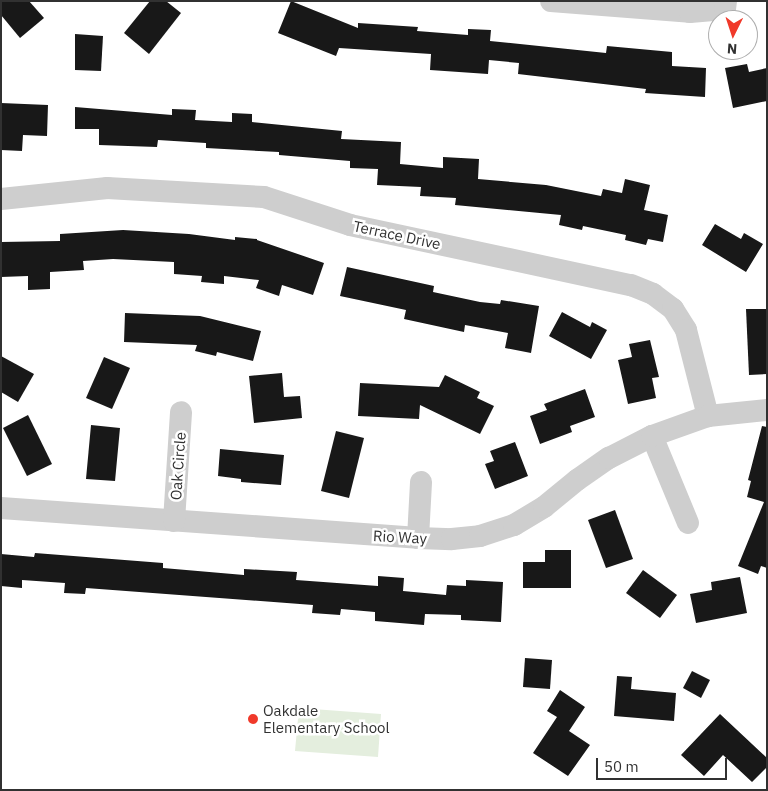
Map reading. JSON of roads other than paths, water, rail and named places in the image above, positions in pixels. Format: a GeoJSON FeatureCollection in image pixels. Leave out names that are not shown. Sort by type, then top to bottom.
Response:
{"type":"FeatureCollection","features":[{"type":"Feature","properties":{"kind":"street"},"geometry":{"type":"LineString","coordinates":[[551,1],[690,12],[726,5]]}},
{"type":"Feature","properties":{"kind":"street","name":"Terrace Drive"},"geometry":{"type":"LineString","coordinates":[[1,199],[107,188],[264,197],[350,225],[631,285],[653,294],[673,309],[686,330],[708,416]]}},
{"type":"Feature","properties":{"kind":"street","name":"Rio Way"},"geometry":{"type":"LineString","coordinates":[[1,508],[418,538],[452,539],[480,536],[514,525],[544,507],[577,480],[609,458],[652,436],[708,416],[767,410]]}},
{"type":"Feature","properties":{"kind":"street","name":"Oak Circle"},"geometry":{"type":"LineString","coordinates":[[174,521],[181,412]]}},
{"type":"Feature","properties":{"kind":"street"},"geometry":{"type":"LineString","coordinates":[[652,436],[688,523]]}},
{"type":"Feature","properties":{"kind":"street"},"geometry":{"type":"LineString","coordinates":[[418,538],[421,482]]}},
{"type":"Feature","properties":{"kind":"place","name":"Oakdale Elementary School"},"geometry":{"type":"Point","coordinates":[253,719]}}]}
